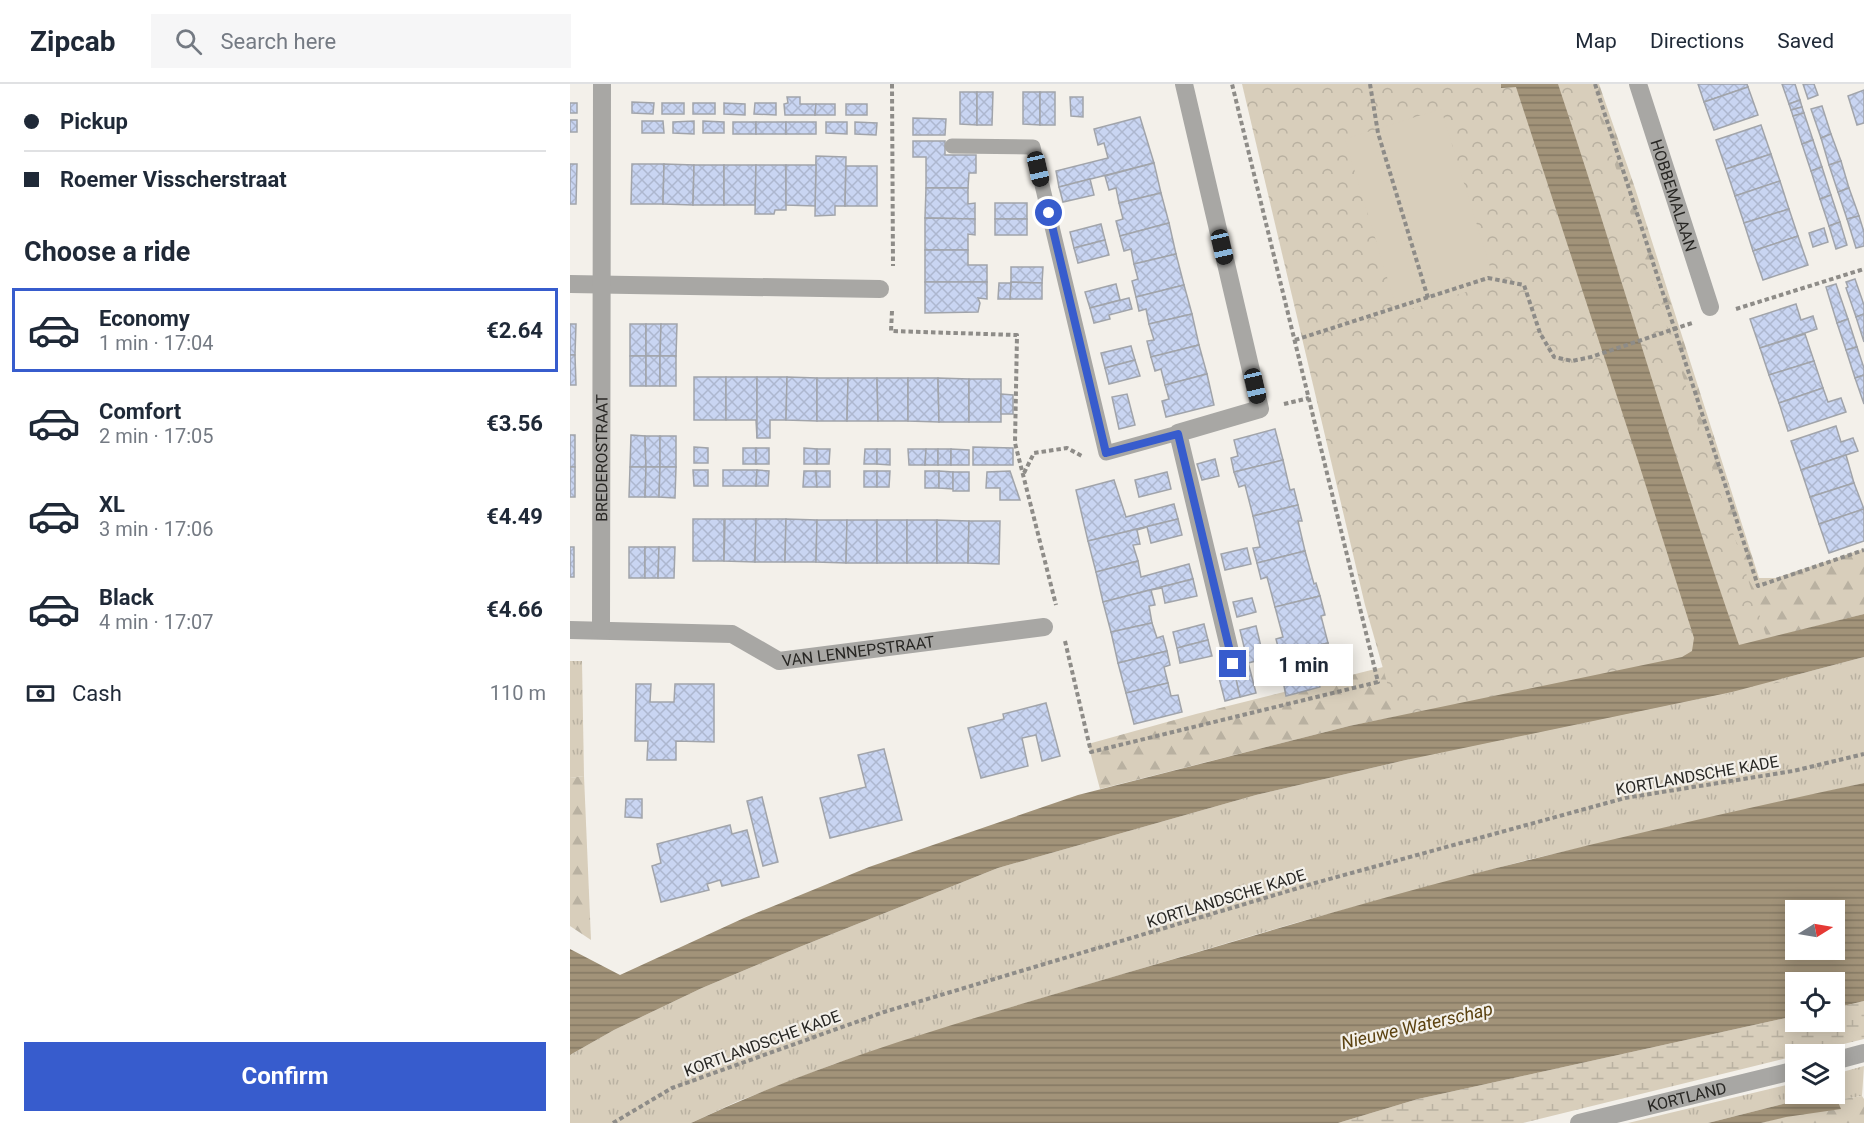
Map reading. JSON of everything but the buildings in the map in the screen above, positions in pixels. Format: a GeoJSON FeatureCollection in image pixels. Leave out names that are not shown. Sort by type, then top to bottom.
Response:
{"type":"FeatureCollection","features":[{"type":"Feature","properties":{"kind":"street","name":"BREDEROSTRAAT"},"geometry":{"type":"LineString","coordinates":[[601,630],[602,84]]}},
{"type":"Feature","properties":{"kind":"street"},"geometry":{"type":"LineString","coordinates":[[1184,84],[1260,409],[1178,434],[1233,664]]}},
{"type":"Feature","properties":{"kind":"street","name":"HOBBEMALAAN"},"geometry":{"type":"LineString","coordinates":[[1638,84],[1710,307]]}},
{"type":"Feature","properties":{"kind":"street"},"geometry":{"type":"LineString","coordinates":[[570,284],[880,289]]}},
{"type":"Feature","properties":{"kind":"street","name":"VAN LENNEPSTRAAT"},"geometry":{"type":"LineString","coordinates":[[570,630],[732,634],[779,661],[1044,627]]}},
{"type":"Feature","properties":{"kind":"street"},"geometry":{"type":"LineString","coordinates":[[1845,1058],[1864,1053]]}},
{"type":"Feature","properties":{"kind":"street","name":"KORTLAND"},"geometry":{"type":"LineString","coordinates":[[1579,1123],[1785,1073]]}},
{"type":"Feature","properties":{"kind":"lane"},"geometry":{"type":"LineString","coordinates":[[952,146],[1033,147],[1106,453],[1178,434]]}},
{"type":"Feature","properties":{"kind":"path"},"geometry":{"type":"LineString","coordinates":[[880,289],[893,289],[892,84]]}},
{"type":"Feature","properties":{"kind":"path"},"geometry":{"type":"LineString","coordinates":[[1370,84],[1378,133],[1428,298]]}},
{"type":"Feature","properties":{"kind":"path"},"geometry":{"type":"LineString","coordinates":[[1595,84],[1758,586],[1864,550]]}},
{"type":"Feature","properties":{"kind":"path"},"geometry":{"type":"LineString","coordinates":[[1734,310],[1864,269]]}},
{"type":"Feature","properties":{"kind":"path"},"geometry":{"type":"LineString","coordinates":[[1295,340],[1488,278],[1524,285],[1540,333],[1554,357],[1572,361],[1591,357],[1694,323]]}},
{"type":"Feature","properties":{"kind":"path"},"geometry":{"type":"LineString","coordinates":[[1023,474],[1034,453],[1067,448],[1080,456],[1106,453]]}},
{"type":"Feature","properties":{"kind":"path","name":"KORTLANDSCHE KADE"},"geometry":{"type":"LineString","coordinates":[[614,1123],[672,1088],[884,1012],[1315,884],[1625,798],[1794,771],[1864,754]]}},
{"type":"Feature","properties":{"kind":"green space"},"geometry":{"type":"Polygon","coordinates":[[[1242,84],[1589,84],[1781,682],[1409,760],[1365,605],[1242,84]]]}},
{"type":"Feature","properties":{"kind":"green space"},"geometry":{"type":"Polygon","coordinates":[[[1558,84],[1599,84],[1635,188],[1759,578],[1776,578],[1864,549],[1864,614],[1739,646],[1558,84]]]}},
{"type":"Feature","properties":{"kind":"green space"},"geometry":{"type":"Polygon","coordinates":[[[1441,109],[1495,283],[1398,313],[1345,139],[1441,109]]]}},
{"type":"Feature","properties":{"kind":"green space"},"geometry":{"type":"Polygon","coordinates":[[[1864,657],[1864,783],[1527,860],[1295,923],[1015,1006],[834,1064],[736,1102],[691,1123],[570,1123],[570,1055],[614,1030],[702,988],[998,868],[1256,795],[1406,760],[1732,692],[1864,657]]]}},
{"type":"Feature","properties":{"kind":"green space"},"geometry":{"type":"Polygon","coordinates":[[[570,661],[582,661],[584,776],[570,778],[570,661]]]}},
{"type":"Feature","properties":{"kind":"green space"},"geometry":{"type":"Polygon","coordinates":[[[1391,665],[1404,715],[1349,726],[1100,789],[1088,744],[1391,665]]]}},
{"type":"Feature","properties":{"kind":"green space"},"geometry":{"type":"Polygon","coordinates":[[[584,776],[591,940],[570,926],[570,778],[584,776]]]}},
{"type":"Feature","properties":{"kind":"green space"},"geometry":{"type":"Polygon","coordinates":[[[1864,1001],[1864,1039],[1844,1044],[1785,1044],[1785,1058],[1523,1123],[1338,1123],[1418,1099],[1785,1018],[1785,1032],[1845,1032],[1845,1006],[1864,1001]]]}},
{"type":"Feature","properties":{"kind":"green space"},"geometry":{"type":"Polygon","coordinates":[[[1864,1066],[1862,1096],[1845,1099],[1845,1071],[1864,1066]]]}},
{"type":"Feature","properties":{"kind":"green space"},"geometry":{"type":"Polygon","coordinates":[[[1785,1085],[1785,1103],[1708,1123],[1628,1123],[1785,1085]]]}},
{"type":"Feature","properties":{"kind":"green space"},"geometry":{"type":"Polygon","coordinates":[[[1862,1096],[1864,1123],[1761,1123],[1831,1104],[1845,1104],[1845,1099],[1862,1096]]]}},
{"type":"Feature","properties":{"kind":"water"},"geometry":{"type":"Polygon","coordinates":[[[1501,84],[1558,84],[1739,645],[1864,614],[1864,657],[1732,692],[1406,760],[1256,795],[998,868],[702,988],[614,1030],[570,1055],[570,949],[620,975],[744,918],[869,867],[1078,795],[1349,726],[1682,657],[1692,651],[1694,638],[1516,87],[1501,88],[1501,84]]]}},
{"type":"Feature","properties":{"kind":"water","name":"Nieuwe Waterschap"},"geometry":{"type":"Polygon","coordinates":[[[1864,783],[1864,1001],[1845,1006],[1845,972],[1785,972],[1785,1018],[1418,1099],[1338,1123],[691,1123],[744,1099],[851,1058],[1016,1006],[1377,900],[1654,830],[1864,783]]]}},
{"type":"Feature","properties":{"kind":"water"},"geometry":{"type":"Polygon","coordinates":[[[1785,1103],[1839,1104],[1841,1109],[1761,1123],[1708,1123],[1785,1103]]]}},
{"type":"Feature","properties":{"kind":"route"},"geometry":{"type":"LineString","coordinates":[[1049,213],[1106,453],[1178,434],[1233,664]]}}]}
